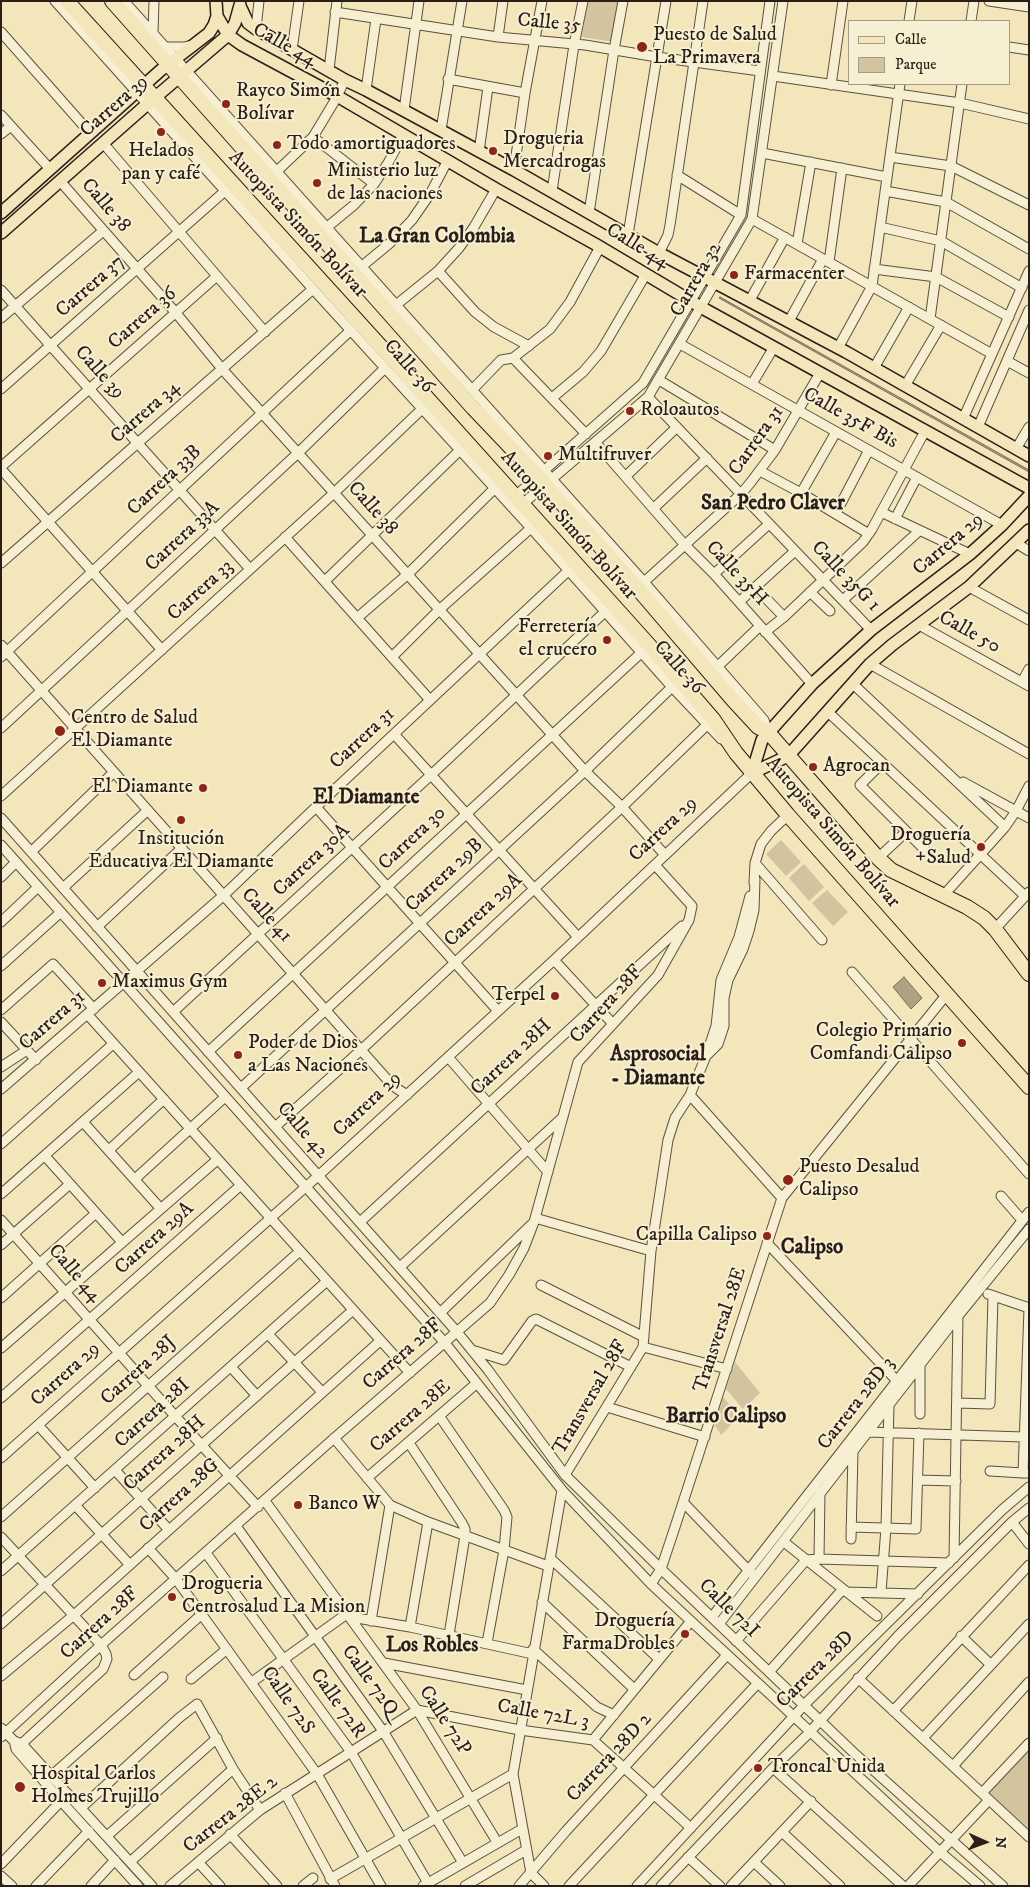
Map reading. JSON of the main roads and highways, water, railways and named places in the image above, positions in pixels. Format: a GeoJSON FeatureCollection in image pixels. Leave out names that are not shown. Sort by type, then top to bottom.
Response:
{"type":"FeatureCollection","features":[{"type":"Feature","properties":{"kind":"highway","name":"Autopista Simón Bolívar"},"geometry":{"type":"LineString","coordinates":[[67,1],[101,45],[196,151],[388,354],[479,464],[710,722],[788,815],[1029,1087]]}},
{"type":"Feature","properties":{"kind":"highway","name":"Autopista Simón Bolívar"},"geometry":{"type":"LineString","coordinates":[[112,1],[152,39],[474,408],[545,478],[613,555],[733,700],[758,727],[768,732],[878,858],[891,870],[942,897],[967,907],[984,918],[995,929],[1029,974]]}},
{"type":"Feature","properties":{"kind":"highway"},"geometry":{"type":"LineString","coordinates":[[474,408],[489,409]]}},
{"type":"Feature","properties":{"kind":"main road"},"geometry":{"type":"LineString","coordinates":[[216,1],[216,16],[228,35]]}},
{"type":"Feature","properties":{"kind":"main road","name":"Carrera 39"},"geometry":{"type":"LineString","coordinates":[[1,233],[228,35],[235,23],[240,4]]}},
{"type":"Feature","properties":{"kind":"main road","name":"Calle 44"},"geometry":{"type":"LineString","coordinates":[[240,4],[248,23],[292,50],[552,191],[659,253],[789,321],[1029,456]]}},
{"type":"Feature","properties":{"kind":"main road","name":"Carrera 39"},"geometry":{"type":"LineString","coordinates":[[1,213],[140,89],[209,33],[214,25],[216,16]]}},
{"type":"Feature","properties":{"kind":"main road","name":"Calle 44"},"geometry":{"type":"LineString","coordinates":[[228,35],[242,45],[337,96],[696,304],[1029,488]]}},
{"type":"Feature","properties":{"kind":"main road","name":"Carrera 29"},"geometry":{"type":"LineString","coordinates":[[752,772],[762,740],[812,684],[871,630],[970,554],[1002,525],[1029,496]]}},
{"type":"Feature","properties":{"kind":"main road","name":"Carrera 29"},"geometry":{"type":"LineString","coordinates":[[752,772],[788,756],[870,664],[969,587],[1029,530]]}},
{"type":"Feature","properties":{"kind":"place","name":"Puesto de Salud La Primavera"},"geometry":{"type":"Point","coordinates":[642,47]}},
{"type":"Feature","properties":{"kind":"place","name":"Rayco Simón Bolívar"},"geometry":{"type":"Point","coordinates":[226,104]}},
{"type":"Feature","properties":{"kind":"place","name":"Helados pan y café"},"geometry":{"type":"Point","coordinates":[161,132]}},
{"type":"Feature","properties":{"kind":"place","name":"Todo amortiguadores"},"geometry":{"type":"Point","coordinates":[277,145]}},
{"type":"Feature","properties":{"kind":"place","name":"Drogueria Mercadrogas"},"geometry":{"type":"Point","coordinates":[493,151]}},
{"type":"Feature","properties":{"kind":"place","name":"Ministerio luz de las naciones"},"geometry":{"type":"Point","coordinates":[317,183]}},
{"type":"Feature","properties":{"kind":"place","name":"Farmacenter"},"geometry":{"type":"Point","coordinates":[734,275]}},
{"type":"Feature","properties":{"kind":"place","name":"Roloautos"},"geometry":{"type":"Point","coordinates":[630,411]}},
{"type":"Feature","properties":{"kind":"place","name":"Multifruver"},"geometry":{"type":"Point","coordinates":[548,456]}},
{"type":"Feature","properties":{"kind":"place","name":"Ferretería el crucero"},"geometry":{"type":"Point","coordinates":[607,640]}},
{"type":"Feature","properties":{"kind":"place","name":"Centro de Salud El Diamante"},"geometry":{"type":"Point","coordinates":[60,731]}},
{"type":"Feature","properties":{"kind":"place","name":"Agrocan"},"geometry":{"type":"Point","coordinates":[813,767]}},
{"type":"Feature","properties":{"kind":"place","name":"El Diamante"},"geometry":{"type":"Point","coordinates":[203,788]}},
{"type":"Feature","properties":{"kind":"place","name":"Institución Educativa El Diamante"},"geometry":{"type":"Point","coordinates":[181,820]}},
{"type":"Feature","properties":{"kind":"place","name":"Droguería +Salud"},"geometry":{"type":"Point","coordinates":[981,847]}},
{"type":"Feature","properties":{"kind":"place","name":"Maximus Gym"},"geometry":{"type":"Point","coordinates":[102,983]}},
{"type":"Feature","properties":{"kind":"place","name":"Terpel"},"geometry":{"type":"Point","coordinates":[555,996]}},
{"type":"Feature","properties":{"kind":"place","name":"Colegio Primario Comfandi Calipso"},"geometry":{"type":"Point","coordinates":[962,1043]}},
{"type":"Feature","properties":{"kind":"place","name":"Poder de Dios a Las Naciones"},"geometry":{"type":"Point","coordinates":[238,1055]}},
{"type":"Feature","properties":{"kind":"place","name":"Puesto Desalud Calipso"},"geometry":{"type":"Point","coordinates":[788,1180]}},
{"type":"Feature","properties":{"kind":"place","name":"Capilla Calipso"},"geometry":{"type":"Point","coordinates":[767,1236]}},
{"type":"Feature","properties":{"kind":"place","name":"Banco W"},"geometry":{"type":"Point","coordinates":[298,1505]}},
{"type":"Feature","properties":{"kind":"place","name":"Drogueria Centrosalud La Mision"},"geometry":{"type":"Point","coordinates":[172,1597]}},
{"type":"Feature","properties":{"kind":"place","name":"Droguería FarmaDrobles"},"geometry":{"type":"Point","coordinates":[685,1634]}},
{"type":"Feature","properties":{"kind":"place","name":"Troncal Unida"},"geometry":{"type":"Point","coordinates":[758,1768]}},
{"type":"Feature","properties":{"kind":"place","name":"Hospital Carlos Holmes Trujillo"},"geometry":{"type":"Point","coordinates":[20,1787]}},
{"type":"Feature","properties":{"kind":"district","name":"La Gran Colombia"},"geometry":{"type":"Point","coordinates":[437,238]}},
{"type":"Feature","properties":{"kind":"district","name":"San Pedro Claver"},"geometry":{"type":"Point","coordinates":[773,505]}},
{"type":"Feature","properties":{"kind":"district","name":"El Diamante"},"geometry":{"type":"Point","coordinates":[366,799]}},
{"type":"Feature","properties":{"kind":"district","name":"Asprosocial - Diamante"},"geometry":{"type":"Point","coordinates":[658,1068]}},
{"type":"Feature","properties":{"kind":"district","name":"Calipso"},"geometry":{"type":"Point","coordinates":[812,1249]}},
{"type":"Feature","properties":{"kind":"district","name":"Barrio Calipso"},"geometry":{"type":"Point","coordinates":[726,1418]}},
{"type":"Feature","properties":{"kind":"district","name":"Los Robles"},"geometry":{"type":"Point","coordinates":[432,1647]}}]}
